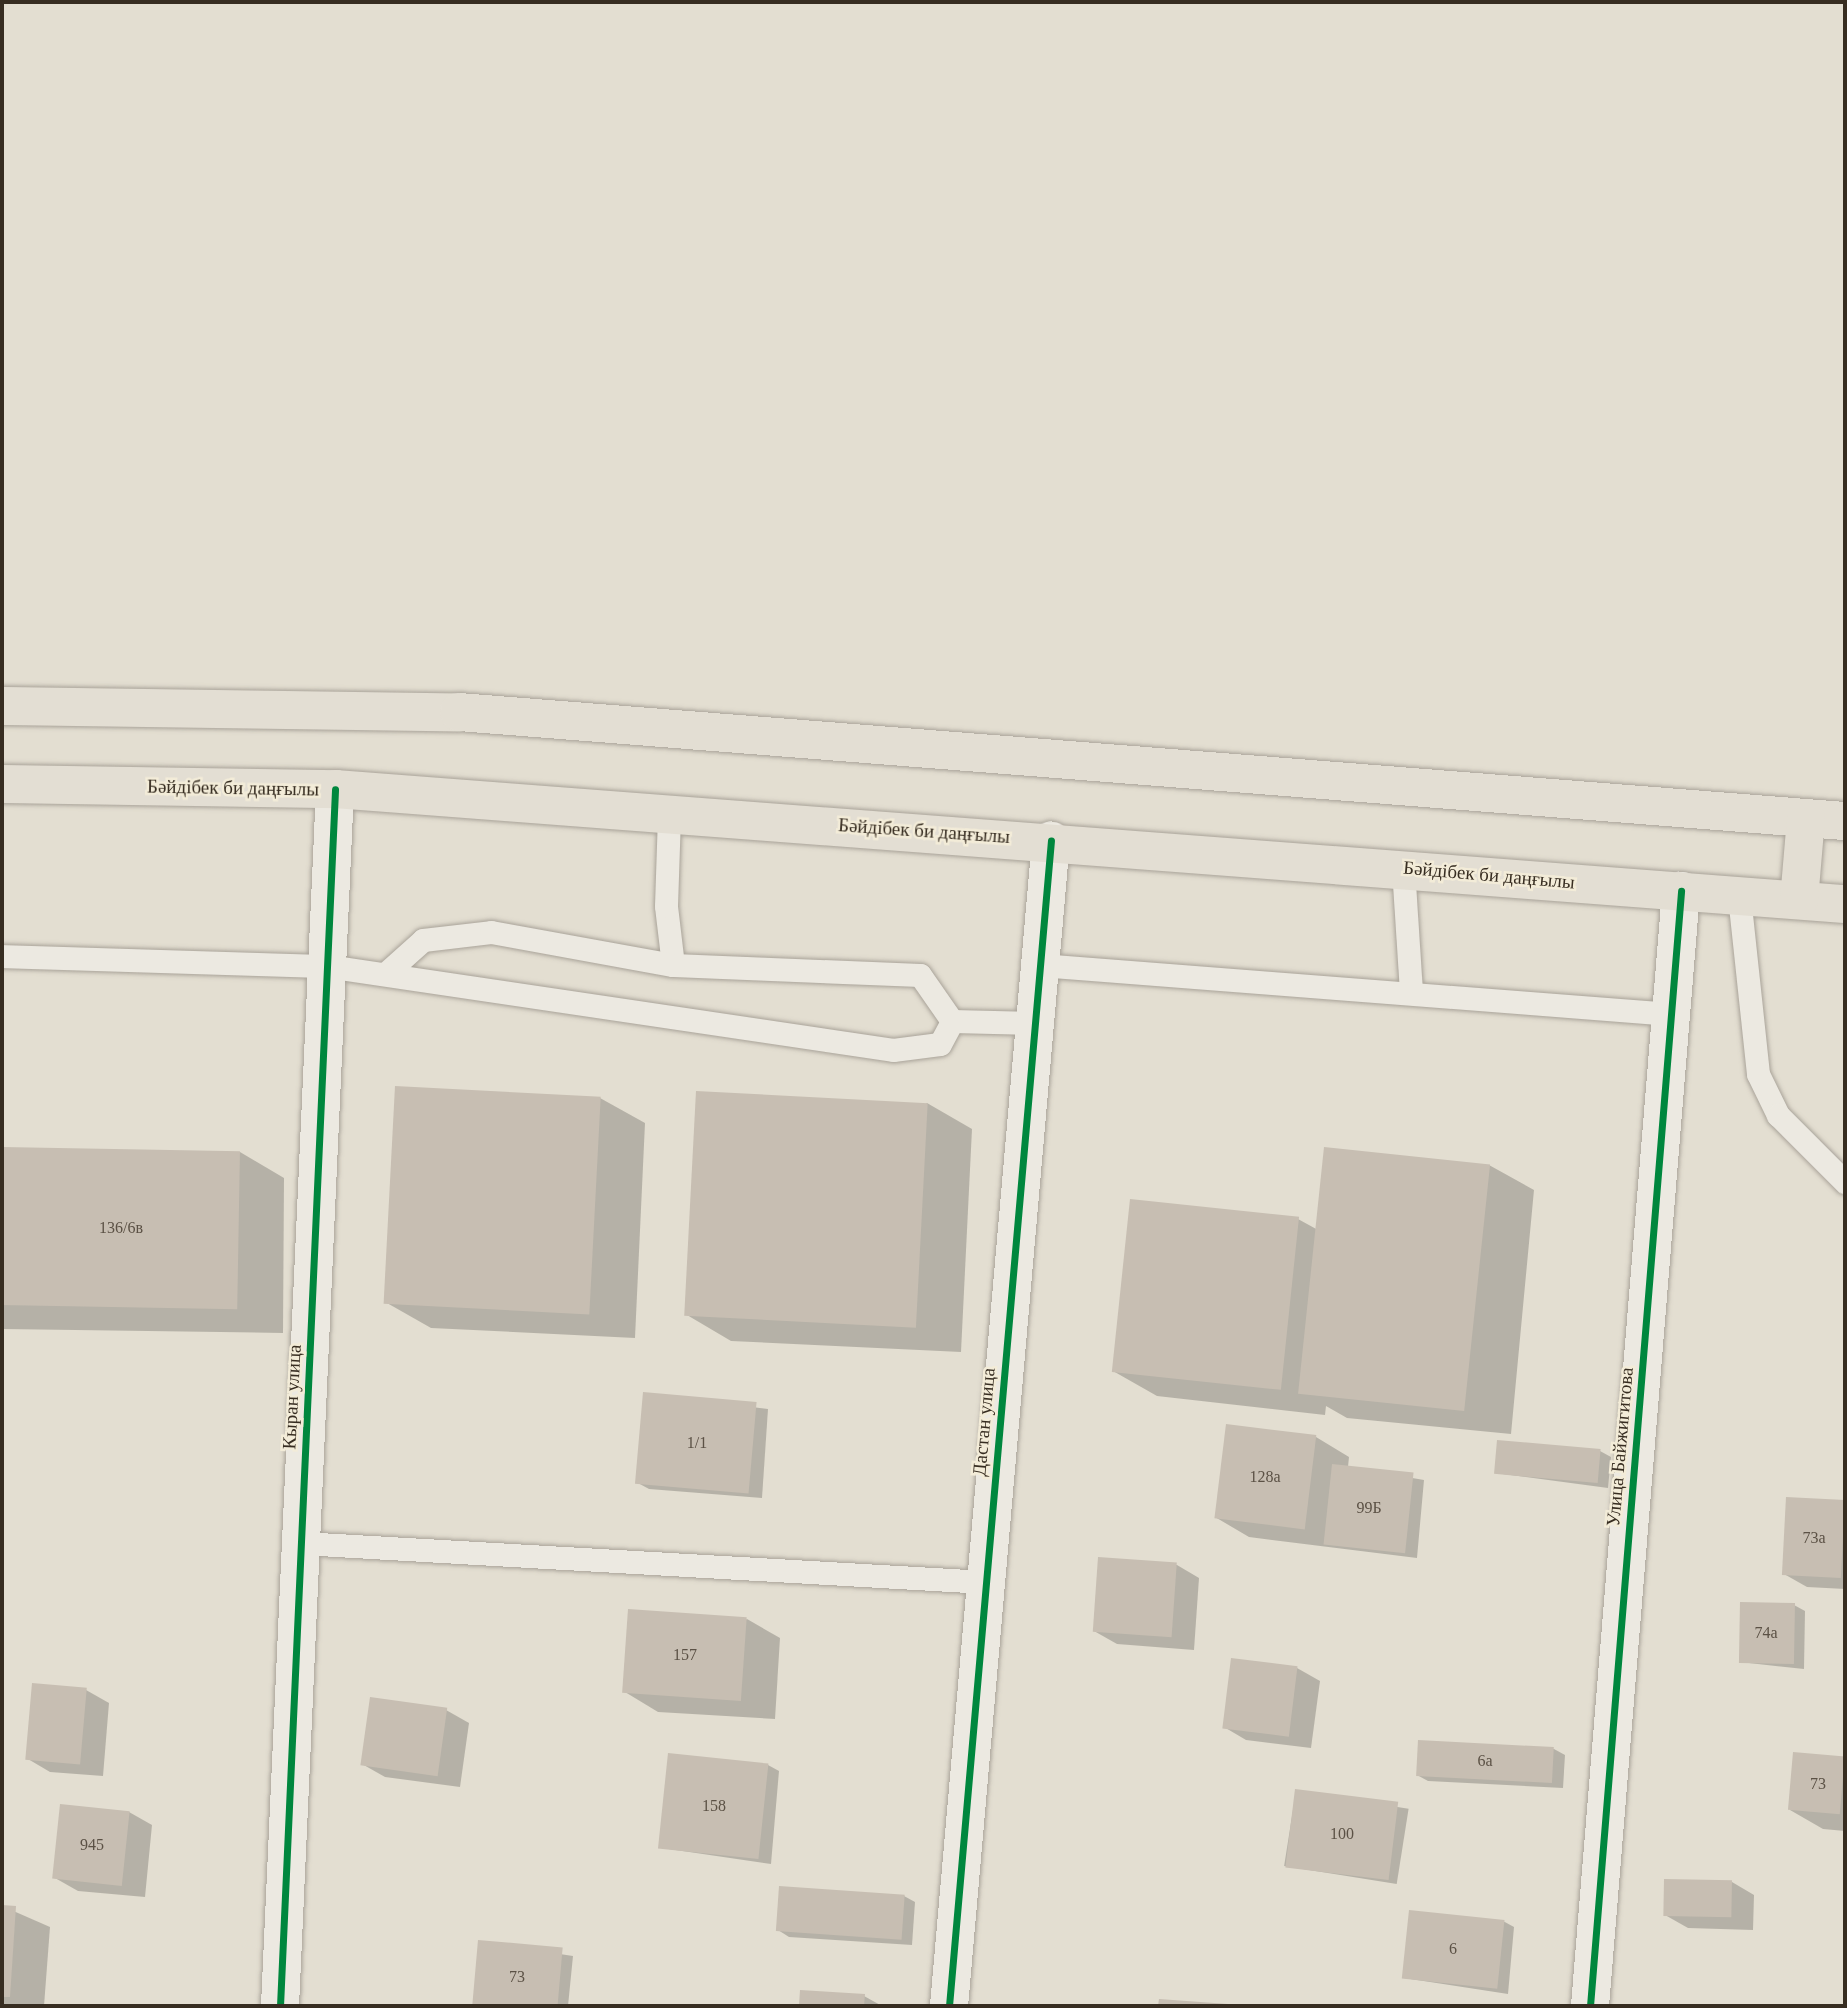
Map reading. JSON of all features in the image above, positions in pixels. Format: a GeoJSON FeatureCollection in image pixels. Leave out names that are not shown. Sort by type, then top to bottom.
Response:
{"type":"FeatureCollection","features":[{"type":"Feature","properties":{"kind":"main road"},"geometry":{"type":"LineString","coordinates":[[2,706],[459,712],[1845,821]]}},
{"type":"Feature","properties":{"kind":"main road","name":"Бәйдібек би даңғылы"},"geometry":{"type":"LineString","coordinates":[[2,785],[335,789],[1051,840],[1845,904]]}},
{"type":"Feature","properties":{"kind":"main road"},"geometry":{"type":"LineString","coordinates":[[1799,900],[1806,818]]}},
{"type":"Feature","properties":{"kind":"street","name":"Кыран улица"},"geometry":{"type":"LineString","coordinates":[[280,2006],[335,789]]}},
{"type":"Feature","properties":{"kind":"street","name":"Дастан улица"},"geometry":{"type":"LineString","coordinates":[[949,2006],[1051,840]]}},
{"type":"Feature","properties":{"kind":"street","name":"Улица Байжигитова"},"geometry":{"type":"LineString","coordinates":[[1590,2006],[1681,891]]}},
{"type":"Feature","properties":{"kind":"lane"},"geometry":{"type":"LineString","coordinates":[[669,814],[666,906],[673,965]]}},
{"type":"Feature","properties":{"kind":"lane"},"geometry":{"type":"LineString","coordinates":[[1403,868],[1411,993]]}},
{"type":"Feature","properties":{"kind":"lane"},"geometry":{"type":"LineString","coordinates":[[1739,896],[1758,1074],[1778,1115],[1845,1182]]}},
{"type":"Feature","properties":{"kind":"lane"},"geometry":{"type":"LineString","coordinates":[[385,974],[423,940],[491,932],[673,965],[919,975],[952,1021]]}},
{"type":"Feature","properties":{"kind":"lane"},"geometry":{"type":"LineString","coordinates":[[2,956],[327,966],[893,1050],[940,1044],[952,1021]]}},
{"type":"Feature","properties":{"kind":"lane"},"geometry":{"type":"LineString","coordinates":[[1040,965],[1671,1014]]}},
{"type":"Feature","properties":{"kind":"lane"},"geometry":{"type":"LineString","coordinates":[[952,1021],[1035,1023]]}},
{"type":"Feature","properties":{"kind":"lane"},"geometry":{"type":"LineString","coordinates":[[301,1543],[986,1583]]}},
{"type":"Feature","properties":{"kind":"building"},"geometry":{"type":"Polygon","coordinates":[[[395,1086],[601,1097],[589,1314],[384,1304],[395,1086]]]}},
{"type":"Feature","properties":{"kind":"building"},"geometry":{"type":"Polygon","coordinates":[[[696,1091],[928,1103],[916,1328],[684,1316],[696,1091]]]}},
{"type":"Feature","properties":{"kind":"building"},"geometry":{"type":"Polygon","coordinates":[[[2,1147],[240,1151],[237,1309],[2,1305],[2,1147]]]}},
{"type":"Feature","properties":{"kind":"building"},"geometry":{"type":"Polygon","coordinates":[[[1324,1147],[1490,1164],[1464,1411],[1298,1394],[1324,1147]]]}},
{"type":"Feature","properties":{"kind":"building"},"geometry":{"type":"Polygon","coordinates":[[[1130,1199],[1299,1217],[1281,1390],[1112,1372],[1130,1199]]]}},
{"type":"Feature","properties":{"kind":"building"},"geometry":{"type":"Polygon","coordinates":[[[643,1392],[757,1402],[749,1494],[635,1484],[643,1392]]]}},
{"type":"Feature","properties":{"kind":"building"},"geometry":{"type":"Polygon","coordinates":[[[1226,1424],[1316,1435],[1305,1529],[1214,1518],[1226,1424]]]}},
{"type":"Feature","properties":{"kind":"building"},"geometry":{"type":"Polygon","coordinates":[[[1497,1440],[1601,1449],[1598,1483],[1494,1474],[1497,1440]]]}},
{"type":"Feature","properties":{"kind":"building"},"geometry":{"type":"Polygon","coordinates":[[[1332,1464],[1414,1473],[1405,1553],[1324,1545],[1332,1464]]]}},
{"type":"Feature","properties":{"kind":"building"},"geometry":{"type":"Polygon","coordinates":[[[1786,1497],[1845,1500],[1841,1578],[1782,1575],[1786,1497]]]}},
{"type":"Feature","properties":{"kind":"building"},"geometry":{"type":"Polygon","coordinates":[[[1098,1557],[1177,1563],[1172,1637],[1093,1632],[1098,1557]]]}},
{"type":"Feature","properties":{"kind":"building"},"geometry":{"type":"Polygon","coordinates":[[[1740,1602],[1795,1603],[1794,1664],[1739,1663],[1740,1602]]]}},
{"type":"Feature","properties":{"kind":"building"},"geometry":{"type":"Polygon","coordinates":[[[628,1609],[747,1617],[741,1701],[622,1693],[628,1609]]]}},
{"type":"Feature","properties":{"kind":"building"},"geometry":{"type":"Polygon","coordinates":[[[1231,1658],[1298,1666],[1289,1737],[1222,1728],[1231,1658]]]}},
{"type":"Feature","properties":{"kind":"building"},"geometry":{"type":"Polygon","coordinates":[[[32,1683],[87,1688],[80,1765],[25,1760],[32,1683]]]}},
{"type":"Feature","properties":{"kind":"building"},"geometry":{"type":"Polygon","coordinates":[[[370,1697],[447,1708],[438,1776],[360,1765],[370,1697]]]}},
{"type":"Feature","properties":{"kind":"building"},"geometry":{"type":"Polygon","coordinates":[[[1418,1740],[1554,1747],[1552,1783],[1416,1776],[1418,1740]]]}},
{"type":"Feature","properties":{"kind":"building"},"geometry":{"type":"Polygon","coordinates":[[[1793,1752],[1845,1757],[1840,1814],[1788,1810],[1793,1752]]]}},
{"type":"Feature","properties":{"kind":"building"},"geometry":{"type":"Polygon","coordinates":[[[668,1753],[768,1764],[758,1859],[658,1848],[668,1753]]]}},
{"type":"Feature","properties":{"kind":"building"},"geometry":{"type":"Polygon","coordinates":[[[1295,1789],[1398,1802],[1389,1880],[1285,1867],[1295,1789]]]}},
{"type":"Feature","properties":{"kind":"building"},"geometry":{"type":"Polygon","coordinates":[[[60,1804],[130,1811],[122,1886],[52,1879],[60,1804]]]}},
{"type":"Feature","properties":{"kind":"building"},"geometry":{"type":"Polygon","coordinates":[[[1664,1879],[1732,1880],[1731,1917],[1663,1916],[1664,1879]]]}},
{"type":"Feature","properties":{"kind":"building"},"geometry":{"type":"Polygon","coordinates":[[[779,1886],[905,1895],[902,1940],[776,1931],[779,1886]]]}},
{"type":"Feature","properties":{"kind":"building"},"geometry":{"type":"Polygon","coordinates":[[[2,1905],[16,1906],[10,1997],[2,1997],[2,1905]]]}},
{"type":"Feature","properties":{"kind":"building"},"geometry":{"type":"Polygon","coordinates":[[[1409,1910],[1504,1920],[1497,1989],[1402,1979],[1409,1910]]]}},
{"type":"Feature","properties":{"kind":"building"},"geometry":{"type":"Polygon","coordinates":[[[478,1940],[563,1947],[558,2006],[472,2006],[478,1940]]]}},
{"type":"Feature","properties":{"kind":"building"},"geometry":{"type":"Polygon","coordinates":[[[800,1990],[865,1994],[864,2006],[799,2006],[800,1990]]]}},
{"type":"Feature","properties":{"kind":"building"},"geometry":{"type":"Polygon","coordinates":[[[1159,1999],[1228,2004],[1228,2006],[1158,2006],[1159,1999]]]}},
{"type":"Feature","properties":{"kind":"cycle path"},"geometry":{"type":"LineString","coordinates":[[280,2006],[335,789]]}},
{"type":"Feature","properties":{"kind":"cycle path"},"geometry":{"type":"LineString","coordinates":[[949,2006],[1051,840]]}},
{"type":"Feature","properties":{"kind":"cycle path"},"geometry":{"type":"LineString","coordinates":[[1590,2006],[1681,891]]}}]}
